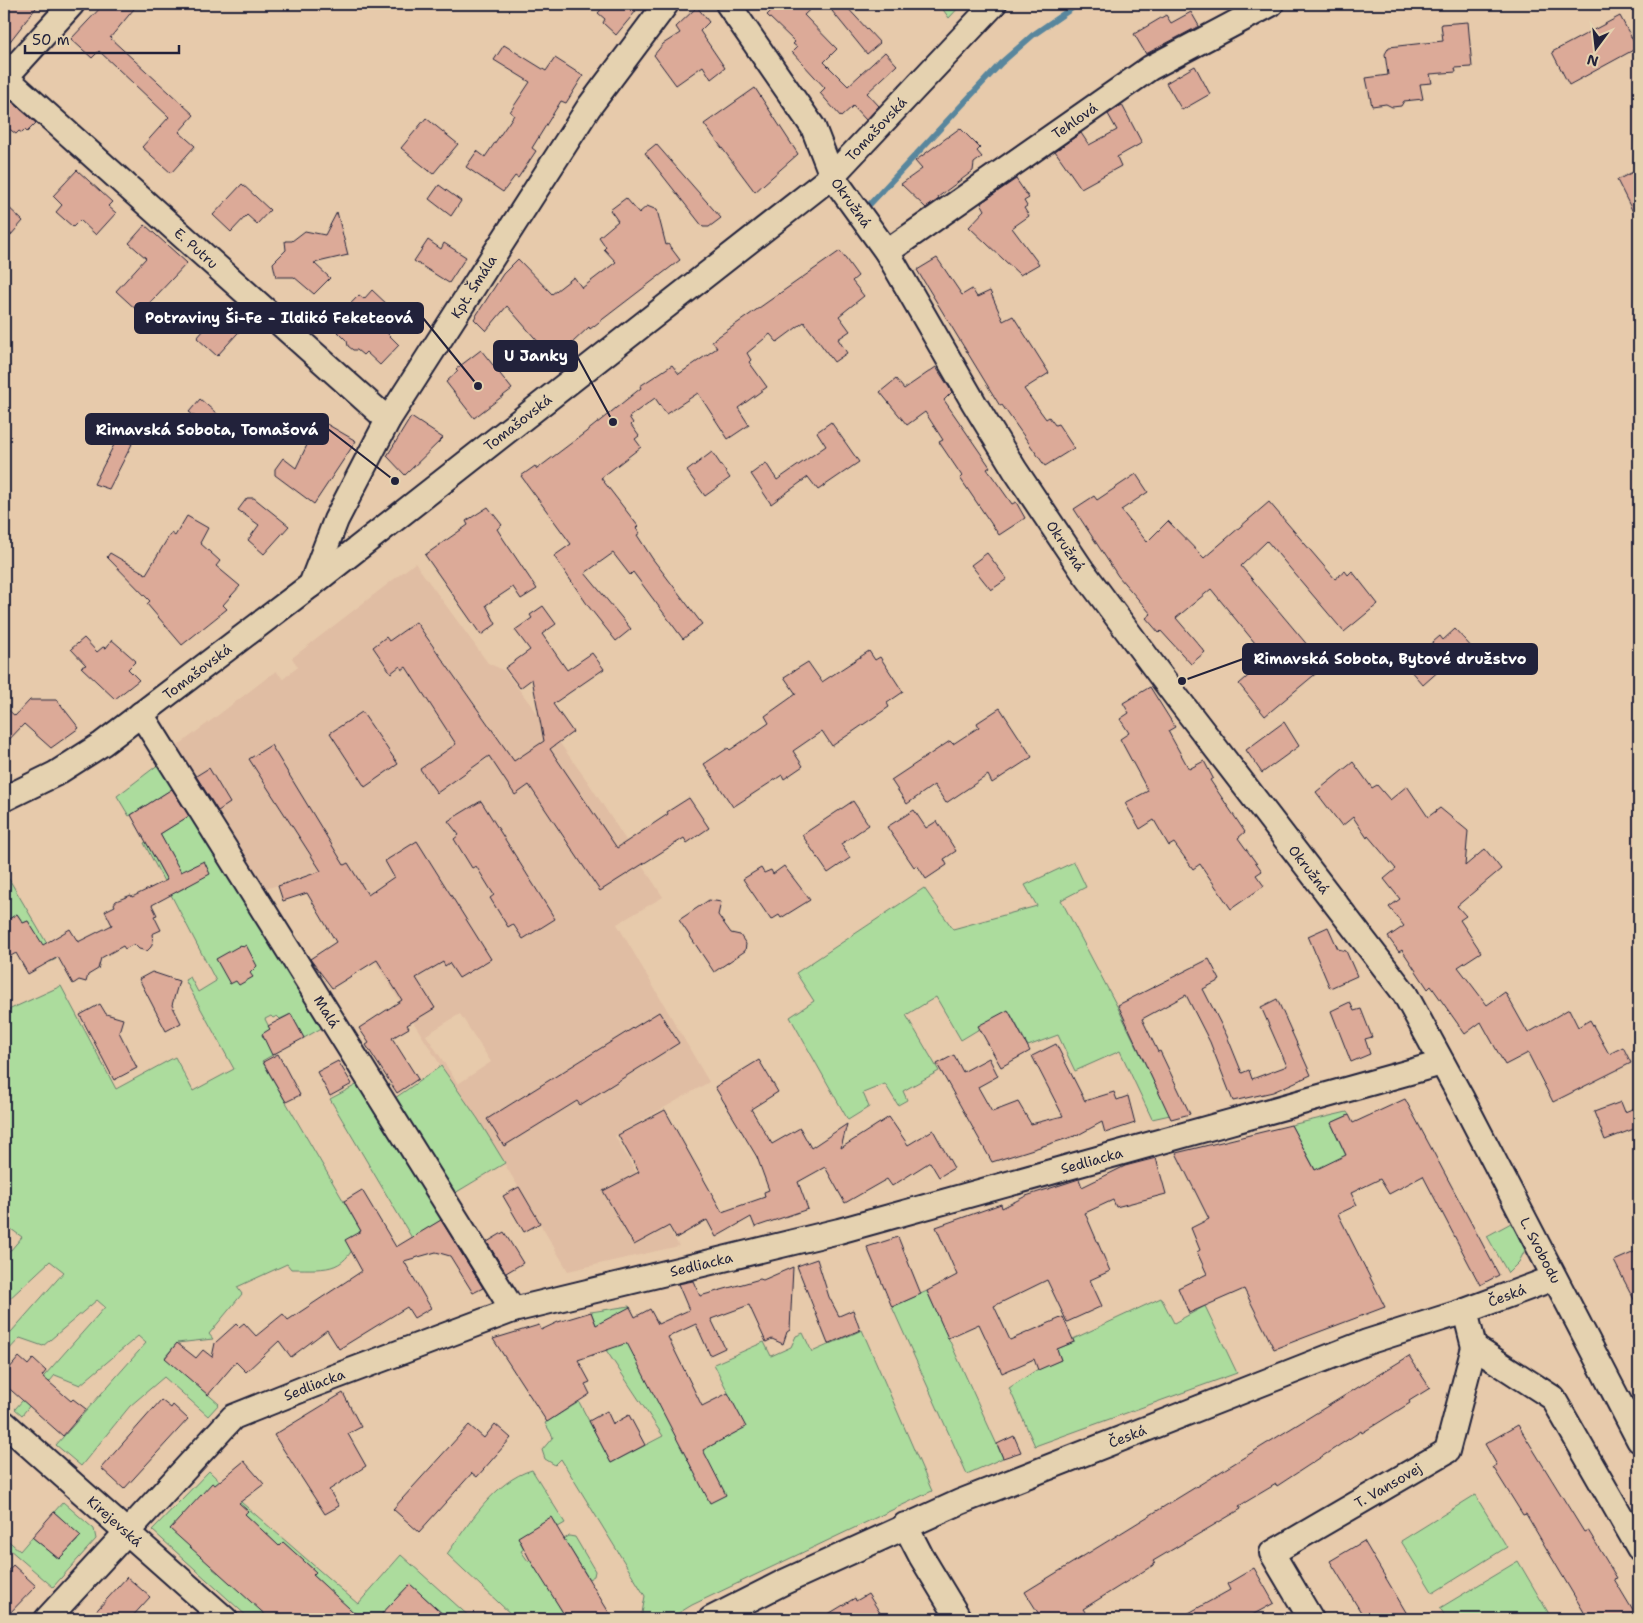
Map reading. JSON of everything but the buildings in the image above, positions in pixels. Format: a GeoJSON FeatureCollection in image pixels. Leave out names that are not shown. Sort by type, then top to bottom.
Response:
{"type":"FeatureCollection","features":[{"type":"Feature","properties":{"kind":"street"},"geometry":{"type":"LineString","coordinates":[[4,77],[72,4]]}},
{"type":"Feature","properties":{"kind":"street","name":"Kpt. Šmála"},"geometry":{"type":"LineString","coordinates":[[310,585],[336,520],[388,420],[589,107],[666,4]]}},
{"type":"Feature","properties":{"kind":"street","name":"Okružná"},"geometry":{"type":"LineString","coordinates":[[728,4],[813,127],[832,176],[887,252],[974,403],[1082,570],[1178,699],[1405,994],[1442,1062]]}},
{"type":"Feature","properties":{"kind":"street","name":"Tomašovská"},"geometry":{"type":"LineString","coordinates":[[4,799],[55,774],[102,744],[310,585],[832,176],[994,4]]}},
{"type":"Feature","properties":{"kind":"street","name":"Tehlová"},"geometry":{"type":"LineString","coordinates":[[887,252],[1150,68],[1271,4]]}},
{"type":"Feature","properties":{"kind":"street","name":"E. Putru"},"geometry":{"type":"LineString","coordinates":[[4,77],[388,420]]}},
{"type":"Feature","properties":{"kind":"street","name":"Malá"},"geometry":{"type":"LineString","coordinates":[[141,714],[513,1310]]}},
{"type":"Feature","properties":{"kind":"street","name":"L. Svobodu"},"geometry":{"type":"LineString","coordinates":[[1442,1062],[1639,1440]]}},
{"type":"Feature","properties":{"kind":"street","name":"Sedliacka"},"geometry":{"type":"LineString","coordinates":[[47,1619],[233,1416],[513,1310],[839,1231],[1442,1062]]}},
{"type":"Feature","properties":{"kind":"street","name":"Česká"},"geometry":{"type":"LineString","coordinates":[[711,1619],[905,1525],[1367,1342],[1465,1311],[1554,1278]]}},
{"type":"Feature","properties":{"kind":"street","name":"T. Vansovej"},"geometry":{"type":"LineString","coordinates":[[1311,1619],[1272,1553],[1447,1451],[1474,1347],[1465,1311]]}},
{"type":"Feature","properties":{"kind":"street"},"geometry":{"type":"LineString","coordinates":[[1474,1347],[1553,1398],[1639,1548]]}},
{"type":"Feature","properties":{"kind":"street","name":"Kirejevská"},"geometry":{"type":"LineString","coordinates":[[4,1423],[225,1619]]}},
{"type":"Feature","properties":{"kind":"street"},"geometry":{"type":"LineString","coordinates":[[905,1525],[921,1556],[959,1619]]}},
{"type":"Feature","properties":{"kind":"shaded area"},"geometry":{"type":"Polygon","coordinates":[[[415,563],[488,663],[505,671],[588,782],[663,897],[617,924],[709,1082],[615,1136],[679,1246],[568,1271],[478,1119],[441,1066],[318,871],[263,890],[216,812],[230,803],[209,768],[194,778],[175,748],[276,671],[283,679],[298,667],[292,658],[415,563]],[[417,622],[389,641],[386,638],[373,647],[391,672],[400,666],[402,670],[406,667],[456,744],[420,769],[437,793],[504,746],[417,622]],[[502,775],[515,795],[527,787],[502,775]],[[481,801],[449,821],[458,836],[454,839],[472,868],[476,866],[494,895],[490,898],[523,939],[555,919],[481,801]],[[659,1012],[487,1119],[504,1146],[577,1101],[580,1104],[679,1043],[659,1012]],[[460,1014],[426,1035],[458,1084],[491,1062],[460,1014]],[[631,1176],[603,1192],[635,1245],[663,1229],[631,1176]]]}},
{"type":"Feature","properties":{"kind":"green space"},"geometry":{"type":"Polygon","coordinates":[[[939,4],[962,4],[949,18],[939,4]]]}},
{"type":"Feature","properties":{"kind":"green space"},"geometry":{"type":"Polygon","coordinates":[[[159,764],[174,788],[129,816],[117,796],[159,764]]]}},
{"type":"Feature","properties":{"kind":"green space"},"geometry":{"type":"Polygon","coordinates":[[[190,815],[327,1025],[304,1038],[291,1014],[280,1019],[277,1016],[273,1018],[271,1016],[265,1019],[270,1029],[262,1035],[264,1039],[267,1037],[276,1053],[262,1061],[361,1231],[349,1255],[335,1266],[317,1269],[291,1269],[287,1264],[237,1287],[242,1294],[209,1334],[213,1339],[177,1343],[165,1357],[219,1404],[208,1416],[164,1377],[130,1406],[81,1466],[56,1445],[146,1343],[138,1336],[80,1385],[55,1375],[22,1415],[15,1409],[105,1307],[97,1300],[43,1346],[20,1338],[4,1355],[4,1340],[64,1272],[50,1261],[7,1301],[4,1298],[4,1258],[22,1237],[4,1224],[4,1012],[61,986],[116,1089],[175,1057],[193,1091],[234,1069],[185,980],[190,977],[198,992],[216,981],[144,843],[146,842],[174,893],[188,886],[160,834],[190,815]]]}},
{"type":"Feature","properties":{"kind":"green space"},"geometry":{"type":"Polygon","coordinates":[[[1074,862],[1086,887],[1061,900],[1117,1006],[1170,1115],[1152,1119],[1120,1051],[1075,1071],[1058,1035],[1028,1046],[1009,1011],[961,1040],[936,997],[906,1015],[939,1071],[903,1091],[907,1100],[898,1105],[885,1084],[863,1093],[869,1107],[848,1120],[790,1017],[814,1001],[796,973],[924,888],[953,929],[1037,906],[1025,885],[1074,862]]]}},
{"type":"Feature","properties":{"kind":"green space"},"geometry":{"type":"Polygon","coordinates":[[[9,879],[56,959],[50,962],[28,921],[23,923],[17,914],[4,922],[4,882],[9,879]]]}},
{"type":"Feature","properties":{"kind":"green space"},"geometry":{"type":"Polygon","coordinates":[[[441,1066],[478,1119],[505,1163],[455,1193],[395,1098],[441,1066]]]}},
{"type":"Feature","properties":{"kind":"green space"},"geometry":{"type":"Polygon","coordinates":[[[362,1082],[448,1216],[412,1238],[330,1099],[362,1082]]]}},
{"type":"Feature","properties":{"kind":"green space"},"geometry":{"type":"Polygon","coordinates":[[[1347,1112],[1349,1115],[1331,1123],[1347,1158],[1317,1173],[1291,1125],[1347,1112]]]}},
{"type":"Feature","properties":{"kind":"green space"},"geometry":{"type":"Polygon","coordinates":[[[1511,1223],[1525,1250],[1519,1262],[1508,1273],[1487,1236],[1511,1223]]]}},
{"type":"Feature","properties":{"kind":"green space"},"geometry":{"type":"Polygon","coordinates":[[[927,1291],[1003,1458],[967,1474],[892,1307],[927,1291]]]}},
{"type":"Feature","properties":{"kind":"green space"},"geometry":{"type":"Polygon","coordinates":[[[1161,1298],[1174,1323],[1205,1306],[1237,1373],[1035,1446],[1009,1388],[1038,1369],[1061,1360],[1057,1349],[1074,1342],[1073,1339],[1161,1298]]]}},
{"type":"Feature","properties":{"kind":"green space"},"geometry":{"type":"Polygon","coordinates":[[[629,1306],[705,1449],[745,1427],[714,1364],[764,1342],[771,1356],[791,1347],[796,1336],[803,1333],[812,1352],[862,1330],[932,1491],[692,1605],[669,1619],[641,1619],[645,1596],[561,1459],[555,1465],[545,1459],[542,1450],[553,1437],[545,1423],[579,1402],[611,1463],[663,1436],[606,1350],[591,1312],[629,1306]]]}},
{"type":"Feature","properties":{"kind":"green space"},"geometry":{"type":"Polygon","coordinates":[[[532,1470],[565,1523],[558,1527],[551,1518],[518,1538],[524,1549],[521,1551],[528,1561],[531,1560],[567,1619],[516,1619],[447,1554],[483,1505],[494,1494],[518,1476],[532,1470]]]}},
{"type":"Feature","properties":{"kind":"green space"},"geometry":{"type":"Polygon","coordinates":[[[209,1471],[241,1502],[358,1604],[401,1555],[472,1619],[448,1619],[410,1584],[384,1612],[391,1619],[370,1619],[363,1614],[359,1618],[313,1575],[316,1572],[283,1542],[279,1546],[245,1514],[248,1511],[213,1483],[206,1491],[248,1528],[213,1569],[218,1573],[254,1534],[316,1591],[291,1619],[250,1619],[152,1530],[209,1471]]]}},
{"type":"Feature","properties":{"kind":"green space"},"geometry":{"type":"Polygon","coordinates":[[[1475,1495],[1507,1547],[1433,1593],[1401,1541],[1475,1495]]]}},
{"type":"Feature","properties":{"kind":"green space"},"geometry":{"type":"Polygon","coordinates":[[[63,1502],[94,1529],[96,1539],[53,1587],[9,1549],[4,1554],[4,1537],[20,1551],[32,1537],[59,1559],[77,1541],[79,1535],[54,1512],[63,1502]]]}},
{"type":"Feature","properties":{"kind":"green space"},"geometry":{"type":"Polygon","coordinates":[[[569,1536],[575,1537],[595,1571],[594,1576],[589,1579],[564,1539],[569,1536]]]}},
{"type":"Feature","properties":{"kind":"green space"},"geometry":{"type":"Polygon","coordinates":[[[1518,1561],[1552,1619],[1447,1619],[1440,1608],[1518,1561]]]}},
{"type":"Feature","properties":{"kind":"waterway"},"geometry":{"type":"LineString","coordinates":[[870,204],[1001,63],[1033,35],[1078,4]]}},
{"type":"Feature","properties":{"kind":"place","name":"Potraviny Ši-Fe - Ildikó Feketeová"},"geometry":{"type":"Point","coordinates":[478,386]}},
{"type":"Feature","properties":{"kind":"place","name":"U Janky"},"geometry":{"type":"Point","coordinates":[613,422]}},
{"type":"Feature","properties":{"kind":"place","name":"Rimavská Sobota, Tomašová"},"geometry":{"type":"Point","coordinates":[395,481]}},
{"type":"Feature","properties":{"kind":"place","name":"Rimavská Sobota, Bytové družstvo"},"geometry":{"type":"Point","coordinates":[1182,681]}}]}
